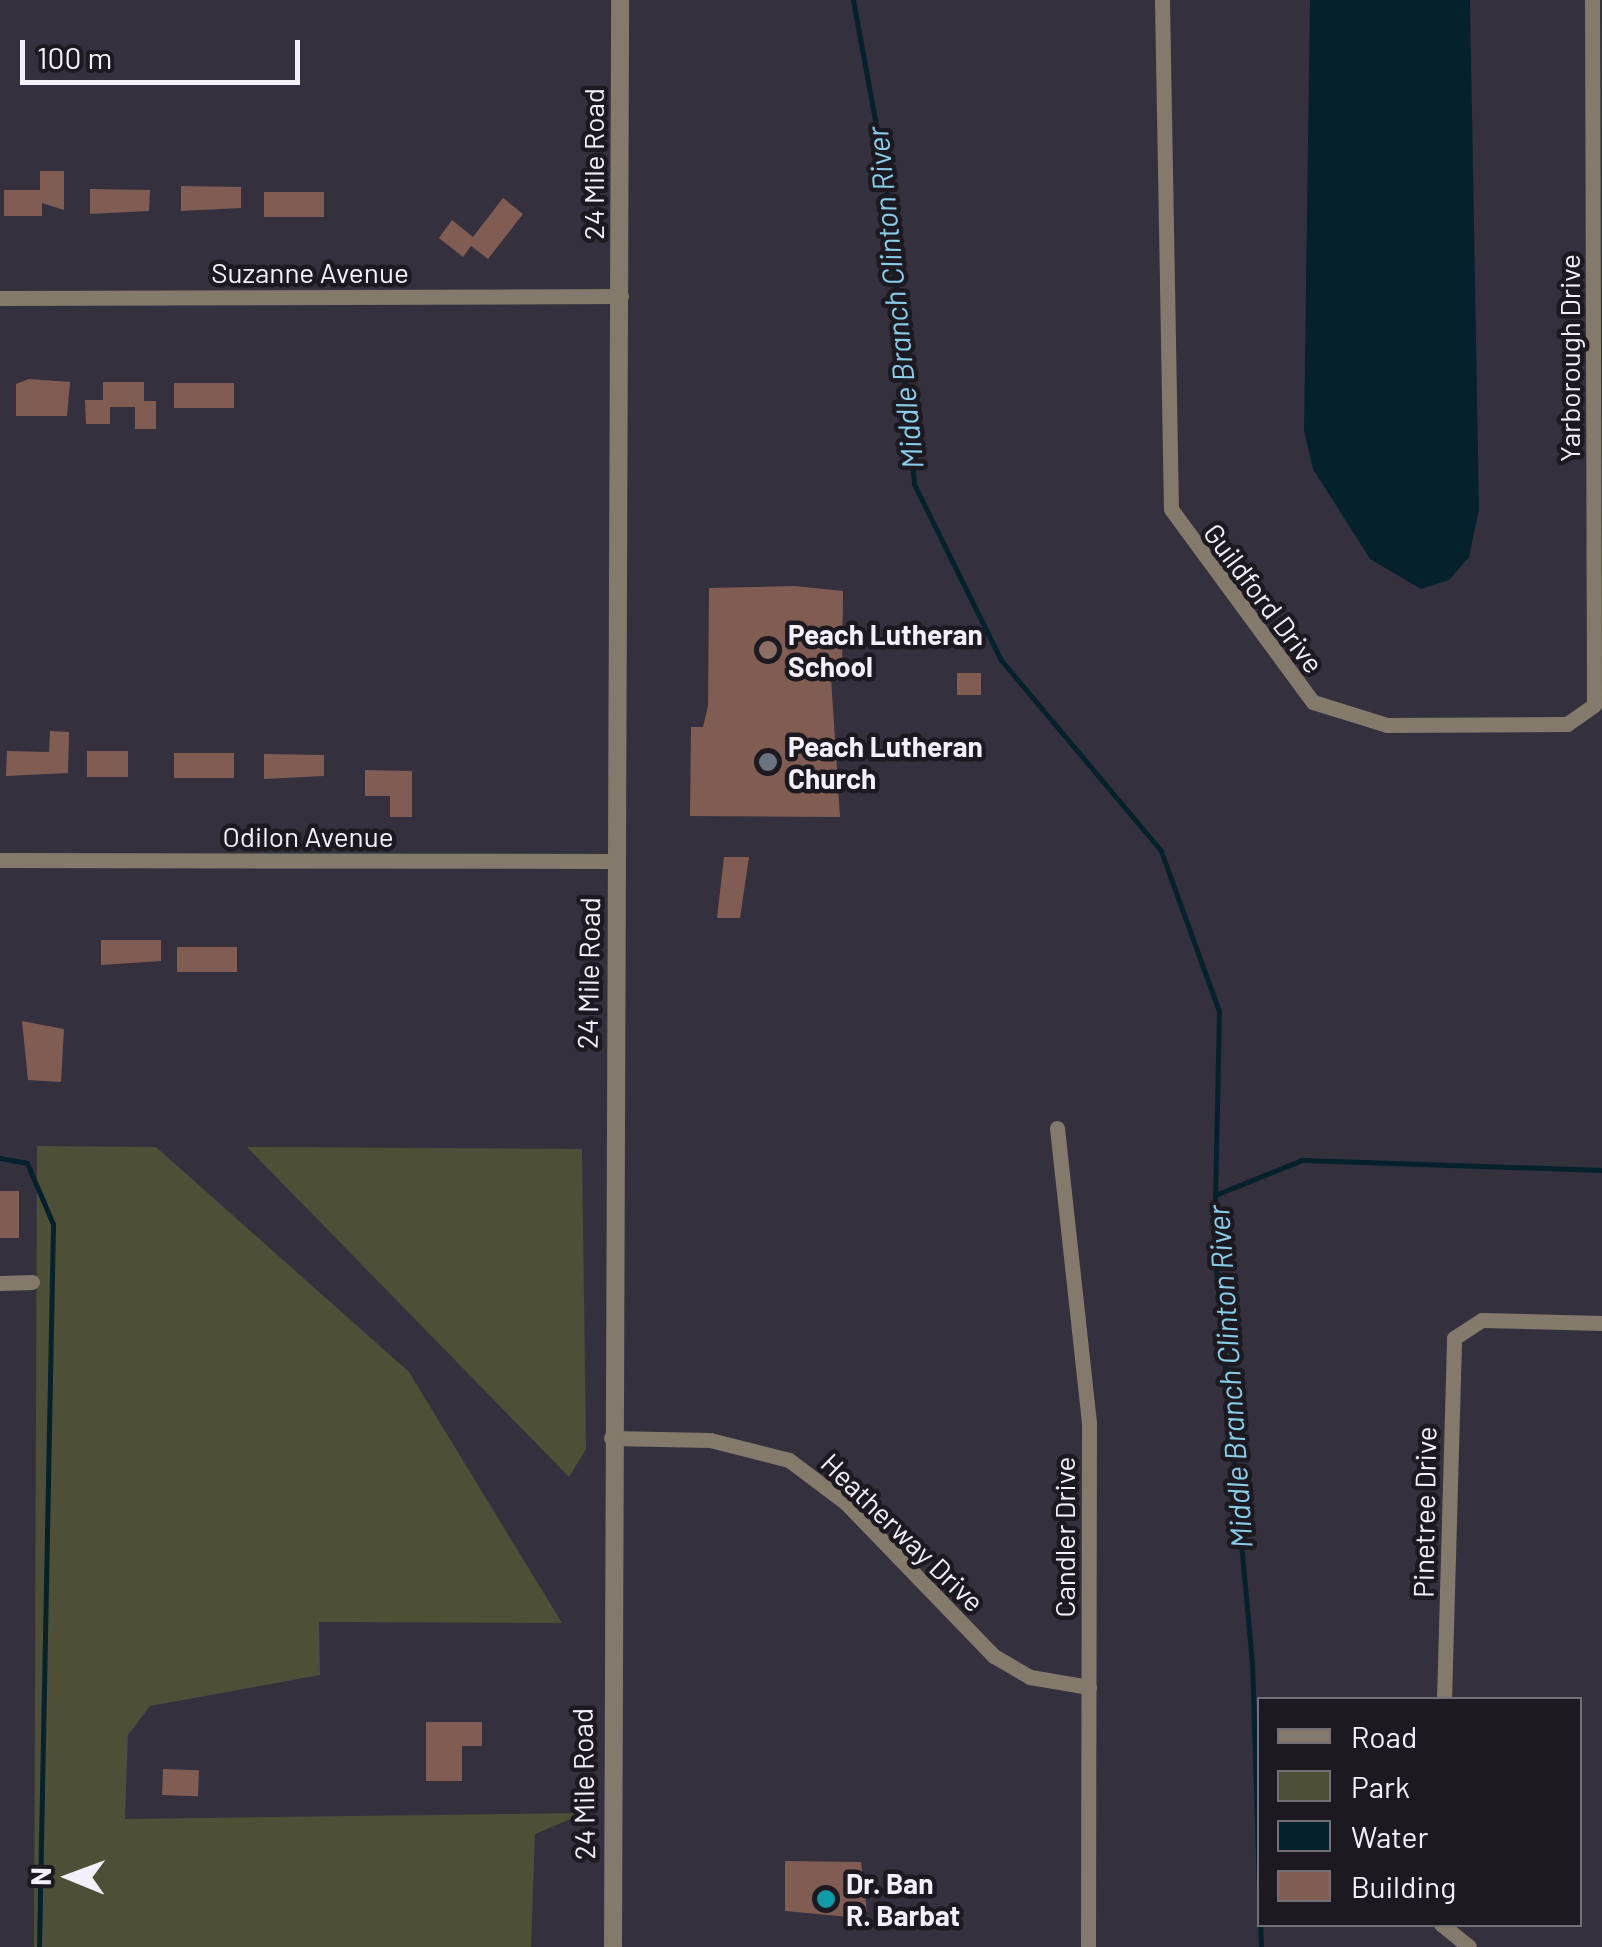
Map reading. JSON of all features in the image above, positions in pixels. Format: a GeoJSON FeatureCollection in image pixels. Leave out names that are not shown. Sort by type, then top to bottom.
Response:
{"type":"FeatureCollection","features":[{"type":"Feature","properties":{"kind":"street","name":"24 Mile Road"},"geometry":{"type":"LineString","coordinates":[[613,1947],[611,1438],[620,0]]}},
{"type":"Feature","properties":{"kind":"street","name":"Guildford Drive"},"geometry":{"type":"LineString","coordinates":[[1162,0],[1164,476],[1192,549],[1300,689],[1331,714],[1387,726],[1567,724],[1590,714]]}},
{"type":"Feature","properties":{"kind":"street","name":"Yarborough Drive"},"geometry":{"type":"LineString","coordinates":[[1590,714],[1598,426],[1592,0]]}},
{"type":"Feature","properties":{"kind":"street","name":"Suzanne Avenue"},"geometry":{"type":"LineString","coordinates":[[0,298],[620,296]]}},
{"type":"Feature","properties":{"kind":"street","name":"Odilon Avenue"},"geometry":{"type":"LineString","coordinates":[[0,860],[616,862]]}},
{"type":"Feature","properties":{"kind":"street","name":"Candler Drive"},"geometry":{"type":"LineString","coordinates":[[1057,1128],[1089,1423],[1088,1947]]}},
{"type":"Feature","properties":{"kind":"street"},"geometry":{"type":"LineString","coordinates":[[0,1282],[32,1282]]}},
{"type":"Feature","properties":{"kind":"street","name":"Pinetree Drive"},"geometry":{"type":"LineString","coordinates":[[1444,1697],[1452,1346],[1461,1327],[1602,1323]]}},
{"type":"Feature","properties":{"kind":"street","name":"Heatherway Drive"},"geometry":{"type":"LineString","coordinates":[[611,1438],[710,1440],[788,1460],[846,1503],[994,1656],[1030,1676],[1089,1687]]}},
{"type":"Feature","properties":{"kind":"street"},"geometry":{"type":"LineString","coordinates":[[1443,1931],[1469,1947]]}},
{"type":"Feature","properties":{"kind":"green space"},"geometry":{"type":"Polygon","coordinates":[[[37,1146],[156,1147],[409,1372],[562,1623],[319,1622],[320,1675],[150,1706],[128,1735],[125,1819],[585,1813],[535,1834],[531,1947],[34,1947],[37,1146]]]}},
{"type":"Feature","properties":{"kind":"green space"},"geometry":{"type":"Polygon","coordinates":[[[247,1147],[582,1149],[586,1449],[569,1477],[247,1147]]]}},
{"type":"Feature","properties":{"kind":"water"},"geometry":{"type":"Polygon","coordinates":[[[1310,0],[1470,0],[1479,509],[1469,557],[1449,580],[1421,589],[1370,559],[1313,469],[1304,430],[1310,0]]]}},
{"type":"Feature","properties":{"kind":"building"},"geometry":{"type":"Polygon","coordinates":[[[40,171],[64,171],[64,210],[42,203],[42,216],[4,216],[4,190],[40,190],[40,171]]]}},
{"type":"Feature","properties":{"kind":"building"},"geometry":{"type":"Polygon","coordinates":[[[181,186],[241,187],[241,208],[181,211],[181,186]]]}},
{"type":"Feature","properties":{"kind":"building"},"geometry":{"type":"Polygon","coordinates":[[[90,189],[150,190],[149,211],[90,214],[90,189]]]}},
{"type":"Feature","properties":{"kind":"building"},"geometry":{"type":"Polygon","coordinates":[[[264,192],[324,192],[324,217],[264,217],[264,192]]]}},
{"type":"Feature","properties":{"kind":"building"},"geometry":{"type":"Polygon","coordinates":[[[503,198],[523,214],[488,259],[471,246],[463,257],[439,238],[452,220],[473,237],[503,198]]]}},
{"type":"Feature","properties":{"kind":"building"},"geometry":{"type":"Polygon","coordinates":[[[29,379],[70,382],[67,416],[16,416],[16,384],[29,379]]]}},
{"type":"Feature","properties":{"kind":"building"},"geometry":{"type":"Polygon","coordinates":[[[103,382],[144,382],[144,401],[156,401],[156,429],[135,429],[135,407],[110,407],[110,424],[86,424],[85,400],[103,400],[103,382]]]}},
{"type":"Feature","properties":{"kind":"building"},"geometry":{"type":"Polygon","coordinates":[[[174,383],[234,383],[234,408],[174,408],[174,383]]]}},
{"type":"Feature","properties":{"kind":"building"},"geometry":{"type":"Polygon","coordinates":[[[794,586],[843,591],[842,677],[831,677],[840,817],[690,816],[691,727],[703,727],[708,706],[709,588],[794,586]]]}},
{"type":"Feature","properties":{"kind":"building"},"geometry":{"type":"Polygon","coordinates":[[[957,673],[981,673],[981,695],[957,695],[957,673]]]}},
{"type":"Feature","properties":{"kind":"building"},"geometry":{"type":"Polygon","coordinates":[[[50,731],[69,732],[68,773],[6,776],[7,751],[49,752],[50,731]]]}},
{"type":"Feature","properties":{"kind":"building"},"geometry":{"type":"Polygon","coordinates":[[[87,751],[128,751],[128,777],[87,777],[87,751]]]}},
{"type":"Feature","properties":{"kind":"building"},"geometry":{"type":"Polygon","coordinates":[[[174,753],[234,753],[234,778],[174,778],[174,753]]]}},
{"type":"Feature","properties":{"kind":"building"},"geometry":{"type":"Polygon","coordinates":[[[264,754],[324,755],[324,776],[264,779],[264,754]]]}},
{"type":"Feature","properties":{"kind":"building"},"geometry":{"type":"Polygon","coordinates":[[[365,770],[412,771],[412,817],[390,817],[390,796],[365,796],[365,770]]]}},
{"type":"Feature","properties":{"kind":"building"},"geometry":{"type":"Polygon","coordinates":[[[724,857],[749,857],[740,918],[717,918],[724,857]]]}},
{"type":"Feature","properties":{"kind":"building"},"geometry":{"type":"Polygon","coordinates":[[[101,940],[161,940],[161,961],[101,965],[101,940]]]}},
{"type":"Feature","properties":{"kind":"building"},"geometry":{"type":"Polygon","coordinates":[[[177,947],[237,947],[237,972],[177,972],[177,947]]]}},
{"type":"Feature","properties":{"kind":"building"},"geometry":{"type":"Polygon","coordinates":[[[22,1021],[64,1029],[61,1082],[28,1080],[22,1021]]]}},
{"type":"Feature","properties":{"kind":"building"},"geometry":{"type":"Polygon","coordinates":[[[0,1191],[19,1191],[19,1238],[0,1238],[0,1191]]]}},
{"type":"Feature","properties":{"kind":"building"},"geometry":{"type":"Polygon","coordinates":[[[426,1722],[482,1722],[482,1746],[462,1746],[462,1781],[426,1781],[426,1722]]]}},
{"type":"Feature","properties":{"kind":"building"},"geometry":{"type":"Polygon","coordinates":[[[163,1769],[199,1770],[198,1796],[162,1795],[163,1769]]]}},
{"type":"Feature","properties":{"kind":"building","name":"Dr. Ban R. Barbat"},"geometry":{"type":"Polygon","coordinates":[[[785,1861],[861,1862],[867,1911],[860,1918],[785,1911],[785,1861]]]}},
{"type":"Feature","properties":{"kind":"waterway","name":"Middle Branch Clinton River"},"geometry":{"type":"LineString","coordinates":[[853,0],[885,175],[914,484],[1001,660],[1161,851],[1219,1011],[1214,1246],[1252,1662],[1257,1820]]}},
{"type":"Feature","properties":{"kind":"waterway"},"geometry":{"type":"LineString","coordinates":[[0,1158],[27,1163],[53,1224],[39,1947]]}},
{"type":"Feature","properties":{"kind":"waterway"},"geometry":{"type":"LineString","coordinates":[[1215,1195],[1302,1160],[1602,1170]]}},
{"type":"Feature","properties":{"kind":"waterway","name":"Middle Branch Clinton River"},"geometry":{"type":"LineString","coordinates":[[1260,1927],[1261,1947]]}},
{"type":"Feature","properties":{"kind":"place","name":"Peach Lutheran School"},"geometry":{"type":"Point","coordinates":[768,650]}},
{"type":"Feature","properties":{"kind":"place","name":"Peach Lutheran Church"},"geometry":{"type":"Point","coordinates":[768,762]}},
{"type":"Feature","properties":{"kind":"place","name":"Dr. Ban R. Barbat"},"geometry":{"type":"Point","coordinates":[826,1899]}}]}
